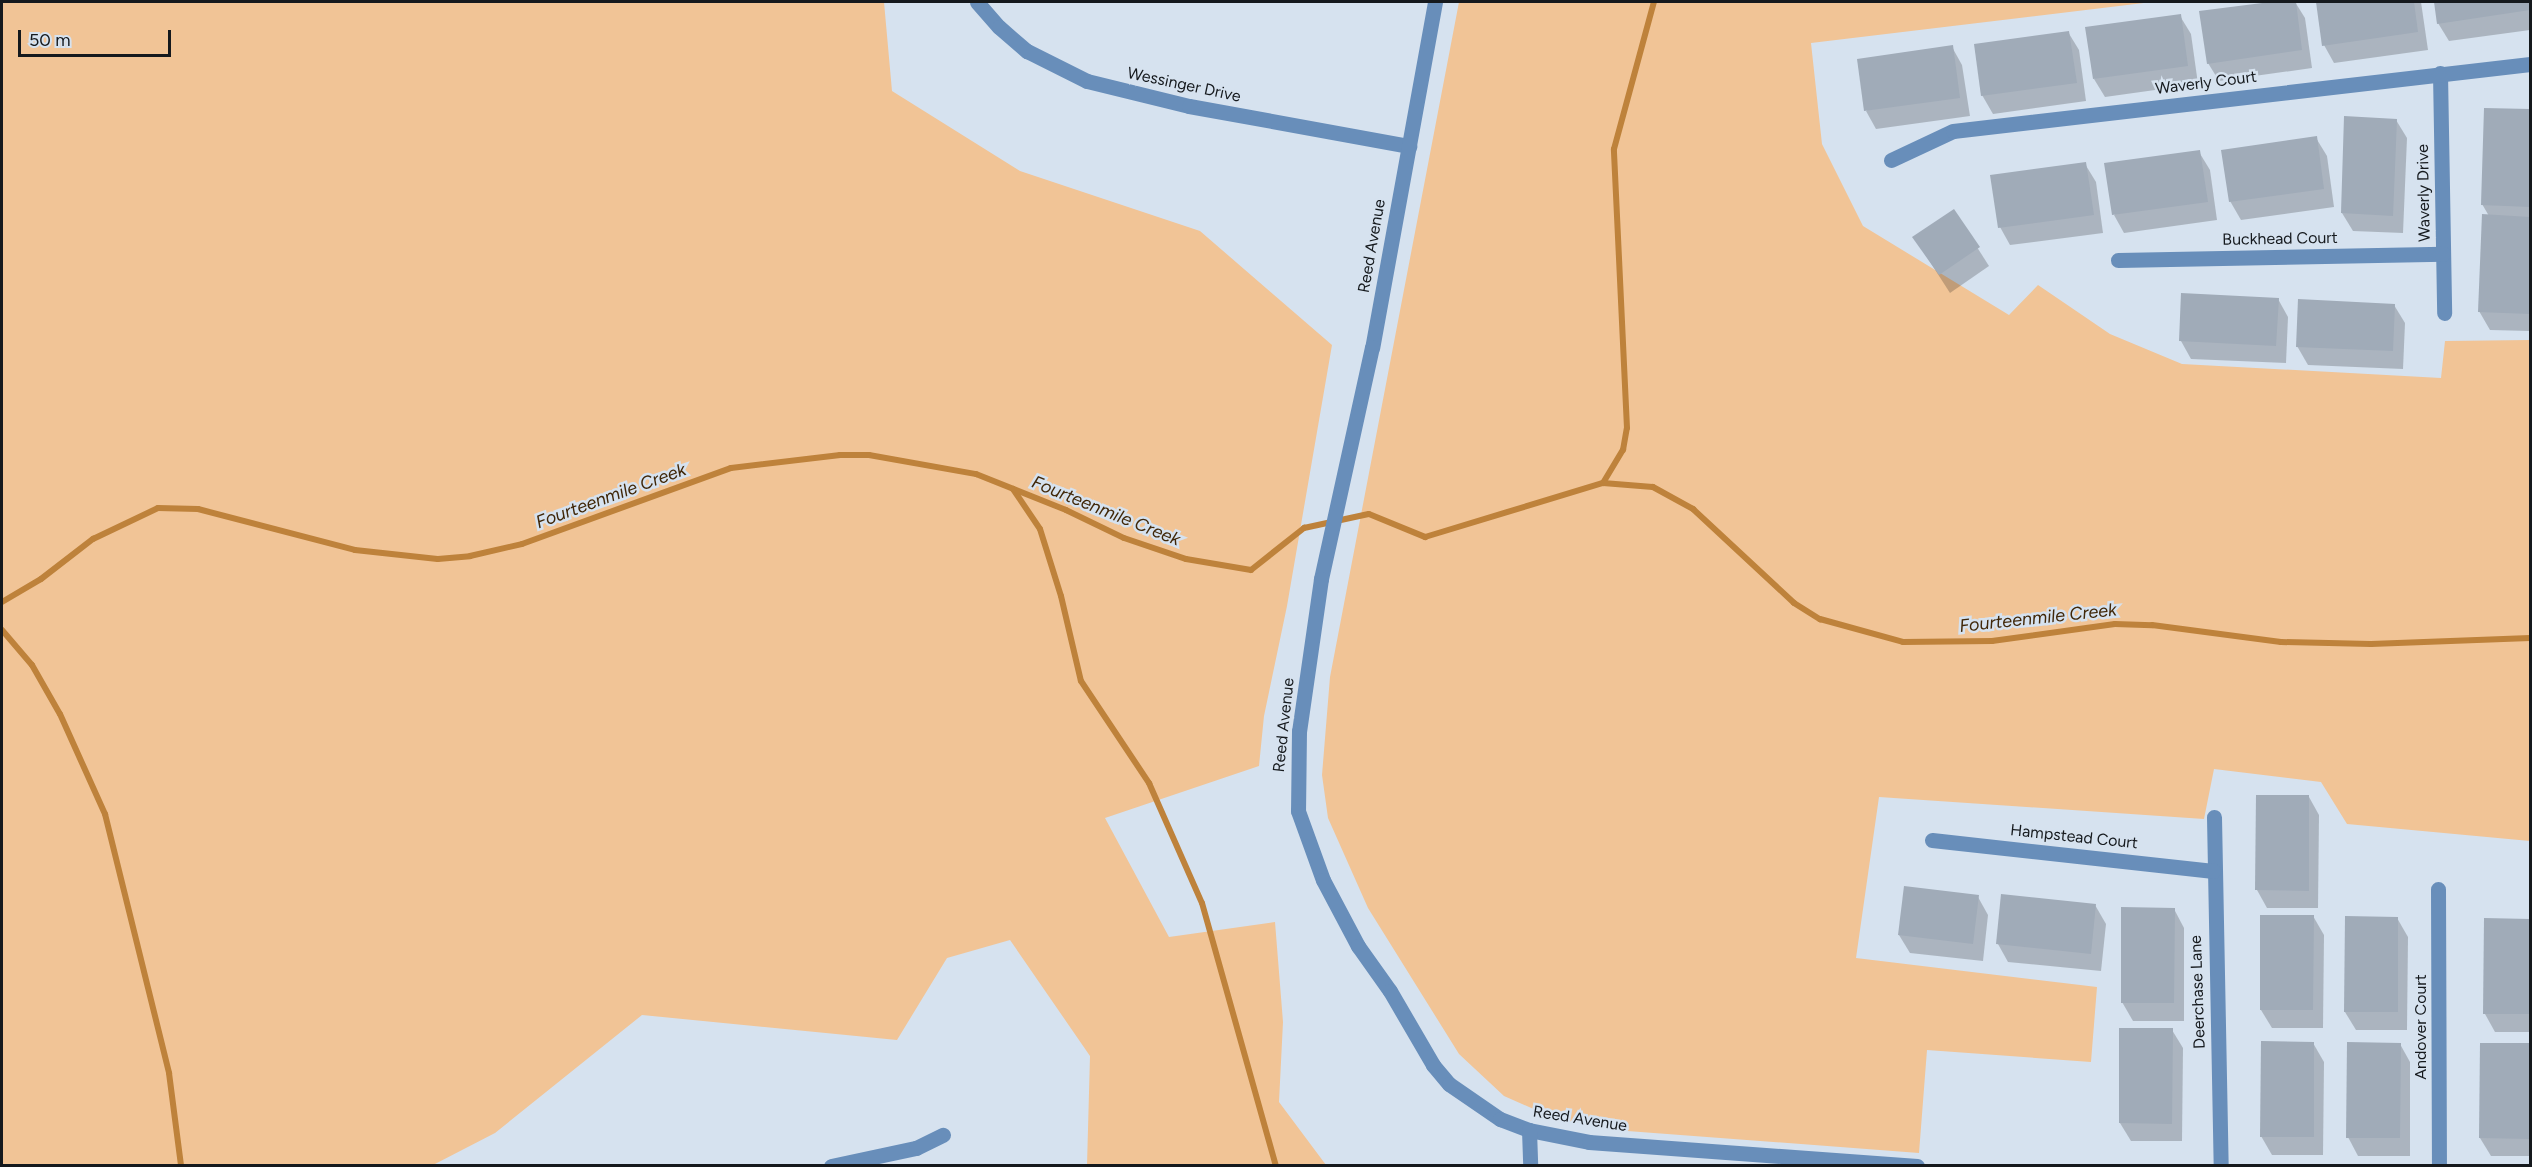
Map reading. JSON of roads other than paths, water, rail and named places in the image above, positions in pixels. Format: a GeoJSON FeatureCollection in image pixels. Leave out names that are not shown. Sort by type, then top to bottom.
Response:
{"type":"FeatureCollection","features":[{"type":"Feature","properties":{"kind":"street","name":"Wessinger Drive"},"geometry":{"type":"LineString","coordinates":[[977,2],[999,27],[1027,51],[1087,81],[1189,106],[1409,146]]}},
{"type":"Feature","properties":{"kind":"street","name":"Reed Avenue"},"geometry":{"type":"LineString","coordinates":[[1435,2],[1349,457],[1321,579],[1298,742],[1296,787],[1302,829],[1342,919],[1433,1065],[1478,1107],[1529,1130],[1589,1142],[1917,1166]]}},
{"type":"Feature","properties":{"kind":"street","name":"Waverly Court"},"geometry":{"type":"LineString","coordinates":[[1891,160],[1953,131],[2530,64]]}},
{"type":"Feature","properties":{"kind":"street","name":"Waverly Drive"},"geometry":{"type":"LineString","coordinates":[[2440,73],[2444,313]]}},
{"type":"Feature","properties":{"kind":"street","name":"Buckhead Court"},"geometry":{"type":"LineString","coordinates":[[2118,260],[2443,254]]}},
{"type":"Feature","properties":{"kind":"street","name":"Deerchase Lane"},"geometry":{"type":"LineString","coordinates":[[2214,817],[2212,871],[2221,1166]]}},
{"type":"Feature","properties":{"kind":"street","name":"Hampstead Court"},"geometry":{"type":"LineString","coordinates":[[1932,840],[2212,871]]}},
{"type":"Feature","properties":{"kind":"street","name":"Andover Court"},"geometry":{"type":"LineString","coordinates":[[2438,889],[2439,1166]]}},
{"type":"Feature","properties":{"kind":"street"},"geometry":{"type":"LineString","coordinates":[[1529,1130],[1530,1166]]}},
{"type":"Feature","properties":{"kind":"street"},"geometry":{"type":"LineString","coordinates":[[831,1166],[916,1148],[943,1135]]}},
{"type":"Feature","properties":{"kind":"waterway"},"geometry":{"type":"LineString","coordinates":[[1603,483],[1623,450],[1627,428],[1614,149],[1654,2]]}},
{"type":"Feature","properties":{"kind":"waterway","name":"Fourteenmile Creek"},"geometry":{"type":"LineString","coordinates":[[2,602],[41,579],[93,539],[158,508],[198,509],[355,550],[438,559],[470,556],[522,544],[731,468],[840,455],[869,455],[976,474],[1066,510],[1124,538],[1186,559],[1251,570],[1304,528],[1369,514],[1425,537],[1603,483],[1653,487],[1693,509],[1794,603],[1820,619],[1903,642],[1992,641],[2115,624],[2152,625],[2281,642],[2371,644],[2530,638]]}},
{"type":"Feature","properties":{"kind":"waterway"},"geometry":{"type":"LineString","coordinates":[[1013,489],[1040,529],[1061,596],[1081,681],[1149,783],[1202,903],[1276,1166]]}},
{"type":"Feature","properties":{"kind":"waterway"},"geometry":{"type":"LineString","coordinates":[[2,630],[32,665],[60,714],[105,814],[169,1073],[181,1166]]}}]}
